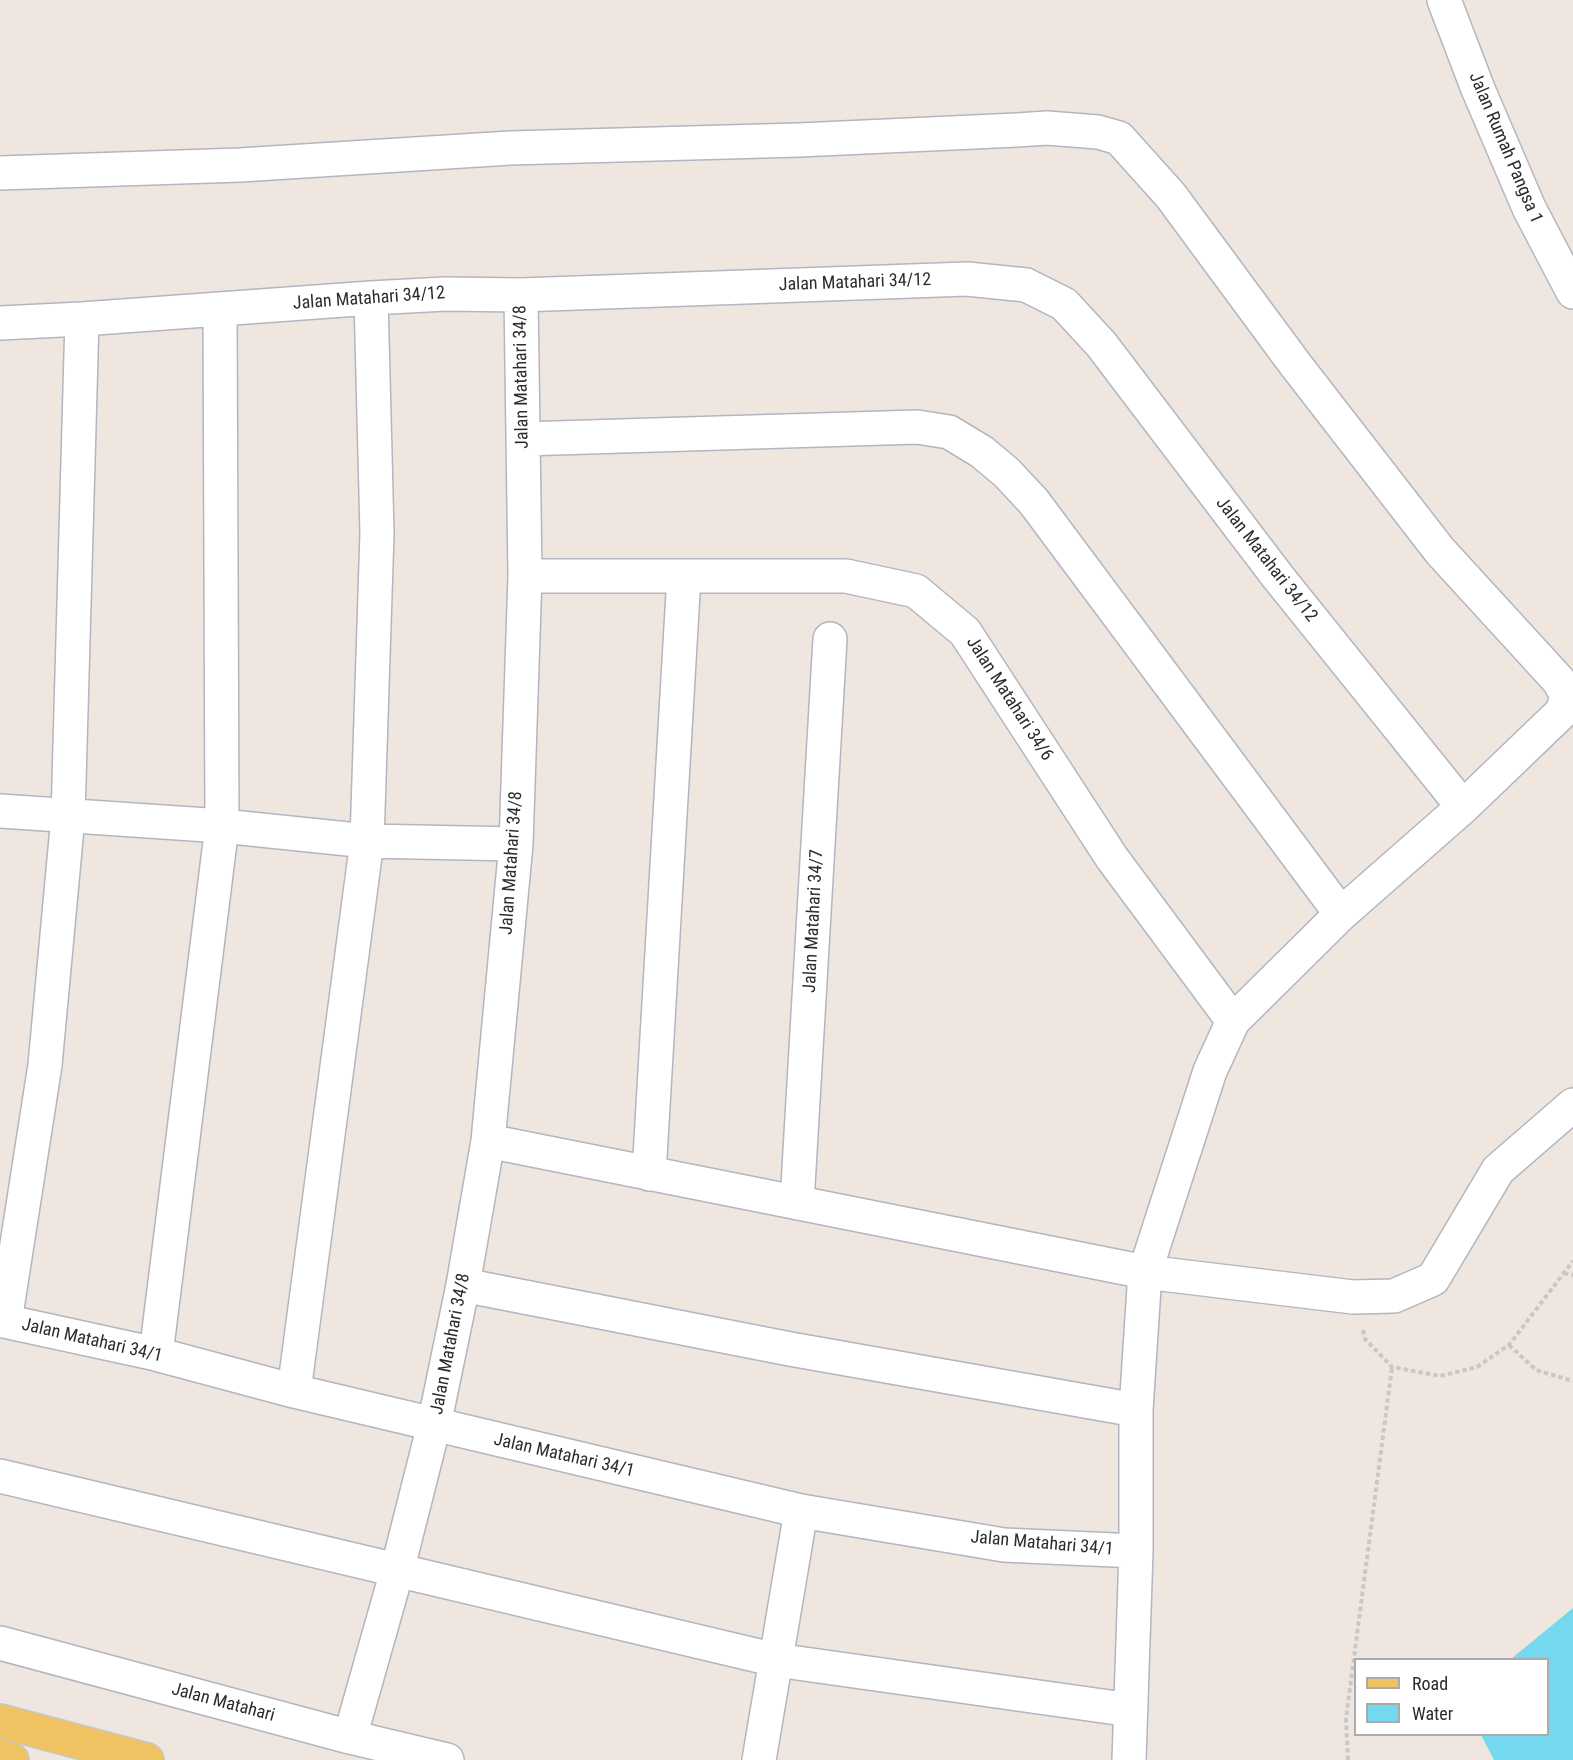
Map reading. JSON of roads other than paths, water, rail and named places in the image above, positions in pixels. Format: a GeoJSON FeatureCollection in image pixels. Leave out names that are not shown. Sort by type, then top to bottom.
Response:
{"type":"FeatureCollection","features":[{"type":"Feature","properties":{"kind":"main road"},"geometry":{"type":"LineString","coordinates":[[0,1721],[147,1760]]}},
{"type":"Feature","properties":{"kind":"main road"},"geometry":{"type":"LineString","coordinates":[[0,1756],[12,1760]]}},
{"type":"Feature","properties":{"kind":"street","name":"Jalan Rumah Pangsa 1"},"geometry":{"type":"LineString","coordinates":[[1444,0],[1478,89],[1529,208],[1573,292]]}},
{"type":"Feature","properties":{"kind":"street"},"geometry":{"type":"LineString","coordinates":[[0,173],[240,165],[510,148],[799,140],[1047,128],[1098,132],[1119,138],[1171,196],[1295,364],[1440,551],[1559,681],[1567,696],[1562,712],[1463,807],[1341,915],[1233,1021],[1210,1071],[1144,1272],[1136,1410],[1136,1551],[1129,1760]]}},
{"type":"Feature","properties":{"kind":"street","name":"Jalan Matahari 34/12"},"geometry":{"type":"LineString","coordinates":[[0,322],[82,319],[445,294],[521,295],[968,279],[1026,285],[1064,304],[1101,344],[1278,577],[1463,807]]}},
{"type":"Feature","properties":{"kind":"street","name":"Jalan Matahari 34/8"},"geometry":{"type":"LineString","coordinates":[[350,1737],[397,1571],[434,1425],[463,1286],[488,1141],[516,844],[525,576],[521,295]]}},
{"type":"Feature","properties":{"kind":"street"},"geometry":{"type":"LineString","coordinates":[[294,1391],[367,841],[377,533],[371,298]]}},
{"type":"Feature","properties":{"kind":"street"},"geometry":{"type":"LineString","coordinates":[[156,1354],[222,826],[220,309]]}},
{"type":"Feature","properties":{"kind":"street"},"geometry":{"type":"LineString","coordinates":[[3,1321],[45,1065],[68,817],[82,319]]}},
{"type":"Feature","properties":{"kind":"street"},"geometry":{"type":"LineString","coordinates":[[523,439],[917,427],[949,432],[982,452],[1007,473],[1034,502],[1341,915]]}},
{"type":"Feature","properties":{"kind":"street","name":"Jalan Matahari 34/6"},"geometry":{"type":"LineString","coordinates":[[525,576],[846,576],[916,591],[965,632],[1112,858],[1233,1021]]}},
{"type":"Feature","properties":{"kind":"street"},"geometry":{"type":"LineString","coordinates":[[649,1174],[684,576]]}},
{"type":"Feature","properties":{"kind":"street","name":"Jalan Matahari 34/7"},"geometry":{"type":"LineString","coordinates":[[797,1203],[830,639]]}},
{"type":"Feature","properties":{"kind":"street"},"geometry":{"type":"LineString","coordinates":[[0,811],[222,826],[367,841],[516,844]]}},
{"type":"Feature","properties":{"kind":"street"},"geometry":{"type":"LineString","coordinates":[[488,1141],[1144,1272],[1353,1297],[1394,1296],[1434,1279],[1498,1170],[1573,1105]]}},
{"type":"Feature","properties":{"kind":"street"},"geometry":{"type":"LineString","coordinates":[[463,1286],[790,1349],[1136,1410]]}},
{"type":"Feature","properties":{"kind":"street","name":"Jalan Matahari 34/1"},"geometry":{"type":"LineString","coordinates":[[3,1321],[156,1354],[294,1391],[801,1511],[1004,1545],[1136,1551]]}},
{"type":"Feature","properties":{"kind":"street"},"geometry":{"type":"LineString","coordinates":[[0,1476],[776,1660],[1131,1710]]}},
{"type":"Feature","properties":{"kind":"street"},"geometry":{"type":"LineString","coordinates":[[759,1760],[801,1511]]}},
{"type":"Feature","properties":{"kind":"street","name":"Jalan Matahari"},"geometry":{"type":"LineString","coordinates":[[0,1643],[350,1737],[447,1760]]}},
{"type":"Feature","properties":{"kind":"water"},"geometry":{"type":"Polygon","coordinates":[[[1573,1608],[1573,1760],[1494,1760],[1482,1736],[1549,1736],[1549,1658],[1512,1658],[1573,1608]]]}}]}
